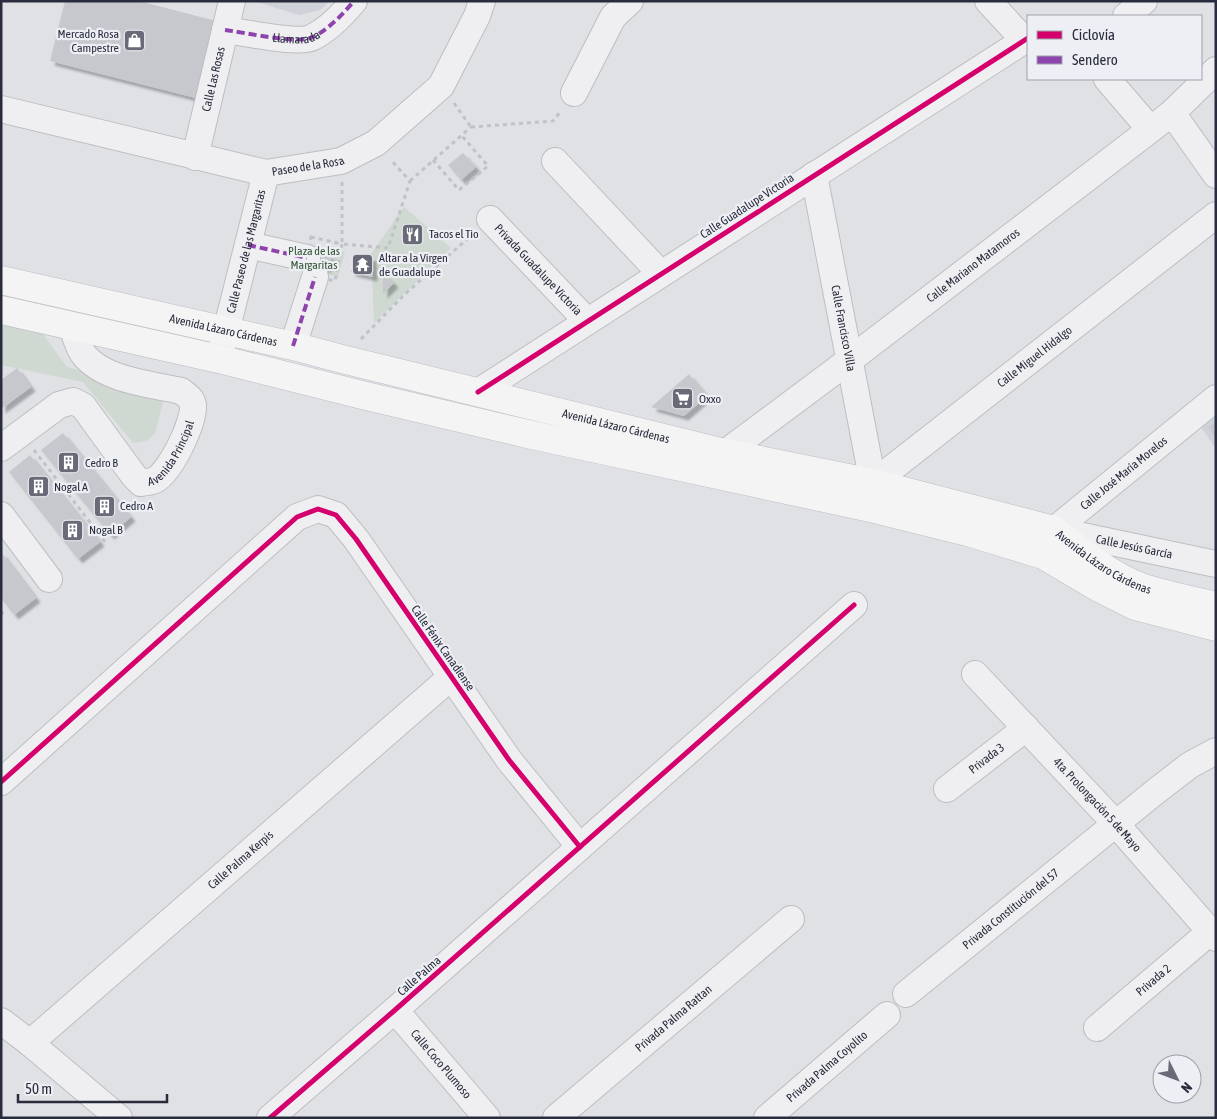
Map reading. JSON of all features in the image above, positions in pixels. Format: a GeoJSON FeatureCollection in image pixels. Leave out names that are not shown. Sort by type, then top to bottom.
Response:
{"type":"FeatureCollection","features":[{"type":"Feature","properties":{"kind":"main road","name":"Avenida Lázaro Cárdenas"},"geometry":{"type":"LineString","coordinates":[[1,280],[293,346],[725,453],[870,495],[971,533],[1043,555],[1099,588],[1135,606],[1216,628]]}},
{"type":"Feature","properties":{"kind":"main road","name":"Avenida Lázaro Cárdenas"},"geometry":{"type":"LineString","coordinates":[[1,310],[219,359],[362,395],[523,432],[1054,530],[1109,570],[1140,586],[1216,606]]}},
{"type":"Feature","properties":{"kind":"street","name":"Calle Las Rosas"},"geometry":{"type":"LineString","coordinates":[[195,157],[232,1]]}},
{"type":"Feature","properties":{"kind":"street","name":"Llamarada"},"geometry":{"type":"LineString","coordinates":[[225,30],[294,40],[312,38],[342,14],[354,1]]}},
{"type":"Feature","properties":{"kind":"street","name":"Paseo de la Rosa"},"geometry":{"type":"LineString","coordinates":[[1,109],[266,173],[341,161],[376,143],[441,86],[477,16],[482,1]]}},
{"type":"Feature","properties":{"kind":"street"},"geometry":{"type":"LineString","coordinates":[[988,1],[1026,39]]}},
{"type":"Feature","properties":{"kind":"street"},"geometry":{"type":"LineString","coordinates":[[1127,15],[1144,1]]}},
{"type":"Feature","properties":{"kind":"street"},"geometry":{"type":"LineString","coordinates":[[574,94],[620,6]]}},
{"type":"Feature","properties":{"kind":"street","name":"Calle Guadalupe Victoria"},"geometry":{"type":"LineString","coordinates":[[478,392],[1026,39]]}},
{"type":"Feature","properties":{"kind":"street","name":"Calle Mariano Matamoros"},"geometry":{"type":"LineString","coordinates":[[725,453],[1172,113],[1216,70]]}},
{"type":"Feature","properties":{"kind":"street"},"geometry":{"type":"LineString","coordinates":[[1108,80],[1150,129]]}},
{"type":"Feature","properties":{"kind":"street"},"geometry":{"type":"LineString","coordinates":[[1172,113],[1216,175]]}},
{"type":"Feature","properties":{"kind":"street"},"geometry":{"type":"LineString","coordinates":[[554,161],[661,274]]}},
{"type":"Feature","properties":{"kind":"street","name":"Calle Paseo de las Margaritas"},"geometry":{"type":"LineString","coordinates":[[219,359],[266,173]]}},
{"type":"Feature","properties":{"kind":"street","name":"Calle Francisco Villa"},"geometry":{"type":"LineString","coordinates":[[814,175],[851,359],[870,495]]}},
{"type":"Feature","properties":{"kind":"street","name":"Calle Miguel Hidalgo"},"geometry":{"type":"LineString","coordinates":[[870,495],[1216,215]]}},
{"type":"Feature","properties":{"kind":"street","name":"Privada Guadalupe Victoria"},"geometry":{"type":"LineString","coordinates":[[490,219],[587,321]]}},
{"type":"Feature","properties":{"kind":"street"},"geometry":{"type":"LineString","coordinates":[[248,245],[311,267],[293,346]]}},
{"type":"Feature","properties":{"kind":"street","name":"Avenida Principal"},"geometry":{"type":"LineString","coordinates":[[11,441],[59,405],[73,401],[83,406],[140,482],[150,482],[157,479],[165,472],[179,451],[191,417],[193,404],[190,398],[181,391],[112,375],[96,367],[82,354],[72,326]]}},
{"type":"Feature","properties":{"kind":"street","name":"Calle José María Morelos"},"geometry":{"type":"LineString","coordinates":[[1043,555],[1054,530],[1216,398]]}},
{"type":"Feature","properties":{"kind":"street","name":"Calle Fénix Canadiense"},"geometry":{"type":"LineString","coordinates":[[1,782],[297,517],[318,509],[336,515],[356,539],[509,760],[580,847]]}},
{"type":"Feature","properties":{"kind":"street"},"geometry":{"type":"LineString","coordinates":[[1,515],[49,579]]}},
{"type":"Feature","properties":{"kind":"street","name":"Calle Jesús García"},"geometry":{"type":"LineString","coordinates":[[1054,530],[1216,564]]}},
{"type":"Feature","properties":{"kind":"street"},"geometry":{"type":"LineString","coordinates":[[580,847],[854,604]]}},
{"type":"Feature","properties":{"kind":"street","name":"4ta. Prolongación 5 de Mayo"},"geometry":{"type":"LineString","coordinates":[[975,674],[1116,824],[1213,935]]}},
{"type":"Feature","properties":{"kind":"street","name":"Calle Palma Kerpis"},"geometry":{"type":"LineString","coordinates":[[30,1043],[451,677]]}},
{"type":"Feature","properties":{"kind":"street","name":"Privada 3"},"geometry":{"type":"LineString","coordinates":[[948,789],[1026,728]]}},
{"type":"Feature","properties":{"kind":"street","name":"Privada Constitución del 57"},"geometry":{"type":"LineString","coordinates":[[906,994],[1190,765],[1216,751]]}},
{"type":"Feature","properties":{"kind":"street","name":"Calle Palma"},"geometry":{"type":"LineString","coordinates":[[270,1118],[580,847]]}},
{"type":"Feature","properties":{"kind":"street","name":"Privada Palma Rattan"},"geometry":{"type":"LineString","coordinates":[[556,1118],[791,919]]}},
{"type":"Feature","properties":{"kind":"street","name":"Privada 2"},"geometry":{"type":"LineString","coordinates":[[1097,1028],[1213,935]]}},
{"type":"Feature","properties":{"kind":"street","name":"Calle Coco Plumoso"},"geometry":{"type":"LineString","coordinates":[[395,1010],[487,1118]]}},
{"type":"Feature","properties":{"kind":"street","name":"Privada Palma Coyolito"},"geometry":{"type":"LineString","coordinates":[[768,1118],[886,1015]]}},
{"type":"Feature","properties":{"kind":"street"},"geometry":{"type":"LineString","coordinates":[[1,1021],[30,1043],[118,1118]]}},
{"type":"Feature","properties":{"kind":"path"},"geometry":{"type":"LineString","coordinates":[[441,86],[472,127]]}},
{"type":"Feature","properties":{"kind":"path"},"geometry":{"type":"LineString","coordinates":[[341,161],[342,244],[388,248],[410,181],[472,127],[553,121],[574,94]]}},
{"type":"Feature","properties":{"kind":"path"},"geometry":{"type":"LineString","coordinates":[[433,160],[459,190],[488,166],[462,136]]}},
{"type":"Feature","properties":{"kind":"path"},"geometry":{"type":"LineString","coordinates":[[376,143],[410,181]]}},
{"type":"Feature","properties":{"kind":"path"},"geometry":{"type":"LineString","coordinates":[[342,359],[405,294],[490,219]]}},
{"type":"Feature","properties":{"kind":"path"},"geometry":{"type":"LineString","coordinates":[[11,441],[106,543]]}},
{"type":"Feature","properties":{"kind":"path"},"geometry":{"type":"LineString","coordinates":[[1,612],[5,617]]}},
{"type":"Feature","properties":{"kind":"shaded area"},"geometry":{"type":"Polygon","coordinates":[[[254,1],[330,1],[320,10],[299,15],[254,1]]]}},
{"type":"Feature","properties":{"kind":"shaded area"},"geometry":{"type":"Polygon","coordinates":[[[1216,402],[1216,449],[1195,418],[1216,402]]]}},
{"type":"Feature","properties":{"kind":"green space"},"geometry":{"type":"Polygon","coordinates":[[[404,207],[451,248],[374,323],[371,254],[404,207]]]}},
{"type":"Feature","properties":{"kind":"green space","name":"Plaza de las Margaritas"},"geometry":{"type":"Polygon","coordinates":[[[267,236],[345,252],[338,277],[264,259],[267,236]]]}},
{"type":"Feature","properties":{"kind":"green space"},"geometry":{"type":"Polygon","coordinates":[[[1,317],[36,325],[67,367],[165,394],[155,434],[146,441],[133,443],[83,382],[1,365],[1,317]]]}},
{"type":"Feature","properties":{"kind":"building","name":"Mercado Rosa Campestre"},"geometry":{"type":"Polygon","coordinates":[[[65,1],[139,1],[220,22],[200,99],[50,61],[65,1]]]}},
{"type":"Feature","properties":{"kind":"building"},"geometry":{"type":"Polygon","coordinates":[[[463,153],[476,167],[461,180],[448,165],[463,153]]]}},
{"type":"Feature","properties":{"kind":"building"},"geometry":{"type":"Polygon","coordinates":[[[320,254],[332,256],[327,268],[316,266],[320,254]]]}},
{"type":"Feature","properties":{"kind":"building","name":"Altar a la Virgen de Guadalupe"},"geometry":{"type":"Polygon","coordinates":[[[356,254],[372,257],[373,277],[351,272],[356,254]]]}},
{"type":"Feature","properties":{"kind":"building"},"geometry":{"type":"Polygon","coordinates":[[[383,273],[394,283],[383,294],[383,273]]]}},
{"type":"Feature","properties":{"kind":"building"},"geometry":{"type":"Polygon","coordinates":[[[17,368],[31,387],[1,409],[1,380],[17,368]]]}},
{"type":"Feature","properties":{"kind":"building"},"geometry":{"type":"Polygon","coordinates":[[[689,374],[707,396],[684,416],[651,407],[689,374]]]}},
{"type":"Feature","properties":{"kind":"building"},"geometry":{"type":"Polygon","coordinates":[[[1216,422],[1216,437],[1208,427],[1216,422]]]}},
{"type":"Feature","properties":{"kind":"building"},"geometry":{"type":"Polygon","coordinates":[[[63,433],[131,517],[110,535],[41,450],[63,433]]]}},
{"type":"Feature","properties":{"kind":"building"},"geometry":{"type":"Polygon","coordinates":[[[30,455],[100,542],[78,559],[9,472],[30,455]]]}},
{"type":"Feature","properties":{"kind":"building"},"geometry":{"type":"Polygon","coordinates":[[[1,552],[36,598],[14,615],[1,598],[1,552]]]}},
{"type":"Feature","properties":{"kind":"marked path"},"geometry":{"type":"LineString","coordinates":[[225,30],[284,39],[306,39],[319,34],[330,26],[354,1]]}},
{"type":"Feature","properties":{"kind":"marked path"},"geometry":{"type":"LineString","coordinates":[[248,245],[307,258]]}},
{"type":"Feature","properties":{"kind":"marked path"},"geometry":{"type":"LineString","coordinates":[[293,346],[315,277]]}},
{"type":"Feature","properties":{"kind":"cycle path"},"geometry":{"type":"LineString","coordinates":[[478,392],[1027,39]]}},
{"type":"Feature","properties":{"kind":"cycle path"},"geometry":{"type":"LineString","coordinates":[[1,782],[297,517],[318,509],[336,515],[356,539],[509,760],[580,847]]}},
{"type":"Feature","properties":{"kind":"cycle path"},"geometry":{"type":"LineString","coordinates":[[270,1118],[854,605]]}},
{"type":"Feature","properties":{"kind":"place","name":"Mercado Rosa Campestre"},"geometry":{"type":"Point","coordinates":[135,41]}},
{"type":"Feature","properties":{"kind":"place","name":"Tacos el Tio"},"geometry":{"type":"Point","coordinates":[413,234]}},
{"type":"Feature","properties":{"kind":"place","name":"Altar a la Virgen de Guadalupe"},"geometry":{"type":"Point","coordinates":[363,265]}},
{"type":"Feature","properties":{"kind":"place","name":"Oxxo"},"geometry":{"type":"Point","coordinates":[683,399]}},
{"type":"Feature","properties":{"kind":"place","name":"Cedro B"},"geometry":{"type":"Point","coordinates":[69,463]}},
{"type":"Feature","properties":{"kind":"place","name":"Nogal A"},"geometry":{"type":"Point","coordinates":[38,487]}},
{"type":"Feature","properties":{"kind":"place","name":"Cedro A"},"geometry":{"type":"Point","coordinates":[104,506]}},
{"type":"Feature","properties":{"kind":"place","name":"Nogal B"},"geometry":{"type":"Point","coordinates":[73,530]}}]}
